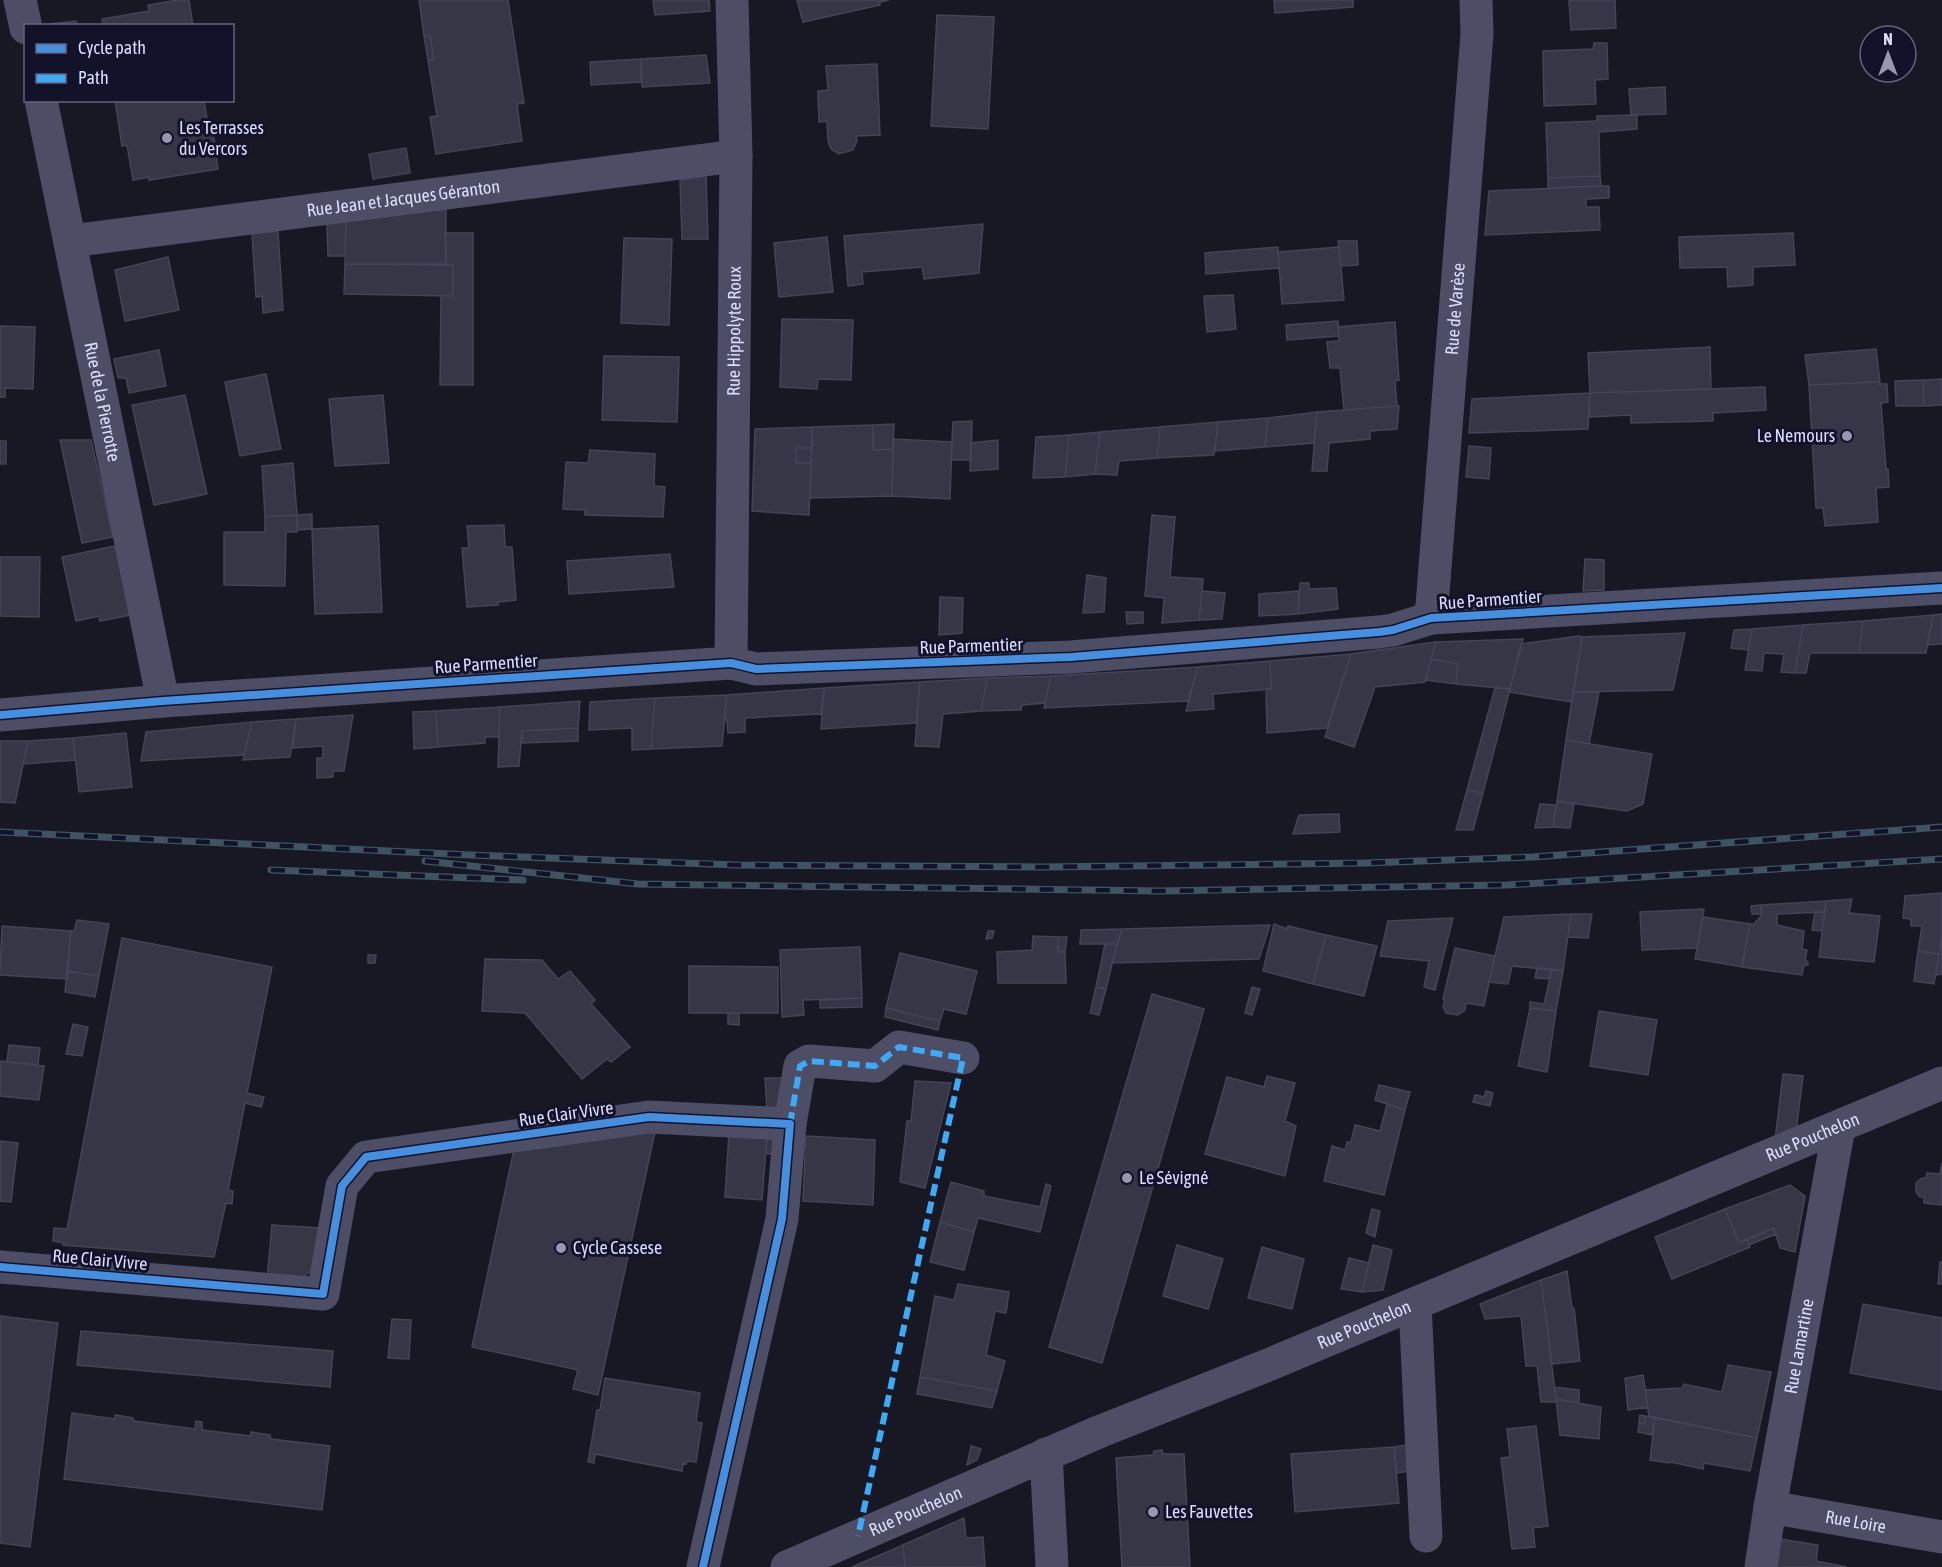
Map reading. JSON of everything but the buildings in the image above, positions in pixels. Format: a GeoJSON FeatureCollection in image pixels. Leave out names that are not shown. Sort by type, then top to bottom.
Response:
{"type":"FeatureCollection","features":[{"type":"Feature","properties":{"kind":"street"},"geometry":{"type":"LineString","coordinates":[[20,0],[25,24]]}},
{"type":"Feature","properties":{"kind":"street","name":"Rue Hippolyte Roux"},"geometry":{"type":"LineString","coordinates":[[731,663],[736,156],[732,0]]}},
{"type":"Feature","properties":{"kind":"street","name":"Rue de Varèse"},"geometry":{"type":"LineString","coordinates":[[1431,618],[1477,34],[1476,0]]}},
{"type":"Feature","properties":{"kind":"street","name":"Rue de la Pierrotte"},"geometry":{"type":"LineString","coordinates":[[40,102],[163,701]]}},
{"type":"Feature","properties":{"kind":"street","name":"Rue Jean et Jacques Géranton"},"geometry":{"type":"LineString","coordinates":[[70,241],[736,156]]}},
{"type":"Feature","properties":{"kind":"street","name":"Rue Parmentier"},"geometry":{"type":"LineString","coordinates":[[0,715],[163,701],[731,663],[756,669],[1071,657],[1379,632],[1431,618],[1942,588]]}},
{"type":"Feature","properties":{"kind":"street"},"geometry":{"type":"LineString","coordinates":[[703,1567],[782,1219],[790,1124],[800,1066],[809,1061],[875,1066],[898,1047],[963,1058]]}},
{"type":"Feature","properties":{"kind":"street","name":"Rue Pouchelon"},"geometry":{"type":"LineString","coordinates":[[787,1567],[1046,1454],[1273,1363],[1942,1083]]}},
{"type":"Feature","properties":{"kind":"street","name":"Rue Clair Vivre"},"geometry":{"type":"LineString","coordinates":[[0,1267],[323,1294],[342,1186],[366,1157],[649,1118],[790,1124]]}},
{"type":"Feature","properties":{"kind":"street","name":"Rue Lamartine"},"geometry":{"type":"LineString","coordinates":[[1761,1567],[1839,1127]]}},
{"type":"Feature","properties":{"kind":"street"},"geometry":{"type":"LineString","coordinates":[[1415,1304],[1426,1536]]}},
{"type":"Feature","properties":{"kind":"street"},"geometry":{"type":"LineString","coordinates":[[1046,1454],[1053,1567]]}},
{"type":"Feature","properties":{"kind":"street","name":"Rue Loire"},"geometry":{"type":"LineString","coordinates":[[1770,1507],[1942,1537]]}},
{"type":"Feature","properties":{"kind":"railway"},"geometry":{"type":"LineString","coordinates":[[0,832],[470,855],[737,865],[1043,867],[1366,863],[1533,857],[1942,827]]}},
{"type":"Feature","properties":{"kind":"railway"},"geometry":{"type":"LineString","coordinates":[[425,861],[638,884],[1161,891],[1507,885],[1942,859]]}},
{"type":"Feature","properties":{"kind":"railway"},"geometry":{"type":"LineString","coordinates":[[271,870],[523,880]]}},
{"type":"Feature","properties":{"kind":"marked path"},"geometry":{"type":"LineString","coordinates":[[790,1124],[800,1066],[809,1061],[875,1066],[899,1047],[963,1058],[858,1536]]}},
{"type":"Feature","properties":{"kind":"cycle path"},"geometry":{"type":"LineString","coordinates":[[0,715],[163,701],[731,663],[756,669],[1071,657],[1379,632],[1431,618],[1942,588]]}},
{"type":"Feature","properties":{"kind":"cycle path"},"geometry":{"type":"LineString","coordinates":[[0,1267],[323,1294],[342,1186],[366,1157],[649,1117],[790,1124],[782,1219],[703,1567]]}},
{"type":"Feature","properties":{"kind":"place","name":"Les Terrasses du Vercors"},"geometry":{"type":"Point","coordinates":[167,138]}},
{"type":"Feature","properties":{"kind":"place","name":"Le Nemours"},"geometry":{"type":"Point","coordinates":[1847,436]}},
{"type":"Feature","properties":{"kind":"place","name":"Le Sévigné"},"geometry":{"type":"Point","coordinates":[1127,1178]}},
{"type":"Feature","properties":{"kind":"place","name":"Cycle Cassese"},"geometry":{"type":"Point","coordinates":[561,1248]}},
{"type":"Feature","properties":{"kind":"place","name":"Les Fauvettes"},"geometry":{"type":"Point","coordinates":[1153,1512]}}]}
